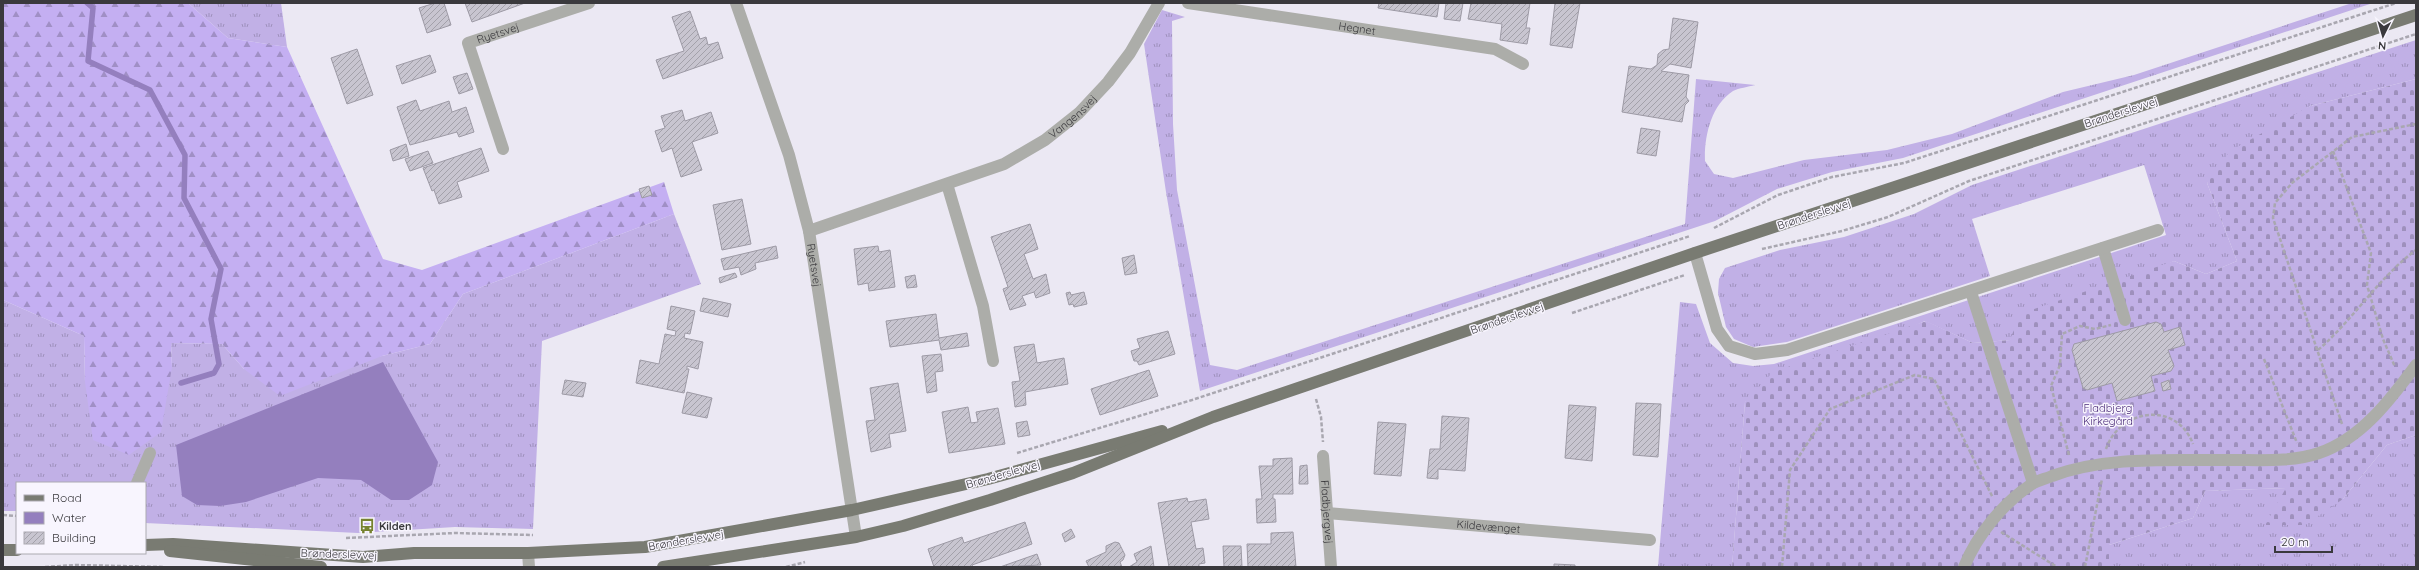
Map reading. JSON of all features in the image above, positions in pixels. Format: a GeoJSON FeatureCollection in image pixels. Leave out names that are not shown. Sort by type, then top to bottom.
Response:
{"type":"FeatureCollection","features":[{"type":"Feature","properties":{"kind":"main road","name":"Brønderslevvej"},"geometry":{"type":"LineString","coordinates":[[663,567],[856,537],[939,515],[1073,473],[1213,417],[1694,253],[2416,15]]}},
{"type":"Feature","properties":{"kind":"main road","name":"Brønderslevvej"},"geometry":{"type":"LineString","coordinates":[[146,546],[173,544],[363,557],[414,554],[528,553],[645,548],[852,510],[988,479],[1062,457],[1213,417]]}},
{"type":"Feature","properties":{"kind":"main road","name":"Brønderslevvej"},"geometry":{"type":"LineString","coordinates":[[146,546],[187,553],[321,567]]}},
{"type":"Feature","properties":{"kind":"main road"},"geometry":{"type":"LineString","coordinates":[[3,550],[16,550]]}},
{"type":"Feature","properties":{"kind":"street","name":"Ryetsvej"},"geometry":{"type":"LineString","coordinates":[[503,149],[468,43],[589,3]]}},
{"type":"Feature","properties":{"kind":"street","name":"Ryetsvej"},"geometry":{"type":"LineString","coordinates":[[736,3],[789,155],[809,231],[856,537]]}},
{"type":"Feature","properties":{"kind":"street","name":"Vangensvej"},"geometry":{"type":"LineString","coordinates":[[809,231],[1004,164],[1045,140],[1079,113],[1108,82],[1130,53],[1159,3]]}},
{"type":"Feature","properties":{"kind":"street","name":"Hegnet"},"geometry":{"type":"LineString","coordinates":[[1188,3],[1495,49],[1523,64]]}},
{"type":"Feature","properties":{"kind":"street"},"geometry":{"type":"LineString","coordinates":[[947,184],[984,306],[993,361]]}},
{"type":"Feature","properties":{"kind":"street"},"geometry":{"type":"LineString","coordinates":[[1694,253],[1717,329],[1729,346],[1755,354],[1787,350],[1971,292],[2158,230]]}},
{"type":"Feature","properties":{"kind":"street"},"geometry":{"type":"LineString","coordinates":[[2103,248],[2125,320]]}},
{"type":"Feature","properties":{"kind":"street"},"geometry":{"type":"LineString","coordinates":[[1971,292],[2033,484]]}},
{"type":"Feature","properties":{"kind":"street"},"geometry":{"type":"LineString","coordinates":[[1964,567],[1970,552],[1999,511],[2033,484],[2073,469],[2105,463],[2278,460],[2319,453],[2353,436],[2392,397],[2416,365]]}},
{"type":"Feature","properties":{"kind":"street"},"geometry":{"type":"LineString","coordinates":[[137,482],[150,453]]}},
{"type":"Feature","properties":{"kind":"street","name":"Fladbjergvej"},"geometry":{"type":"LineString","coordinates":[[1323,456],[1331,567]]}},
{"type":"Feature","properties":{"kind":"street","name":"Kildevænget"},"geometry":{"type":"LineString","coordinates":[[1327,513],[1650,540]]}},
{"type":"Feature","properties":{"kind":"street"},"geometry":{"type":"LineString","coordinates":[[528,553],[529,567]]}},
{"type":"Feature","properties":{"kind":"path"},"geometry":{"type":"LineString","coordinates":[[1708,230],[1778,195],[1832,177],[1904,163],[2396,3]]}},
{"type":"Feature","properties":{"kind":"path"},"geometry":{"type":"LineString","coordinates":[[1759,250],[1842,231],[1888,217],[1969,181],[2416,34]]}},
{"type":"Feature","properties":{"kind":"path"},"geometry":{"type":"LineString","coordinates":[[2353,436],[2343,427],[2274,218],[2275,203],[2292,183],[2352,137],[2416,124]]}},
{"type":"Feature","properties":{"kind":"path"},"geometry":{"type":"LineString","coordinates":[[2333,151],[2371,253],[2367,285],[2383,339],[2402,384]]}},
{"type":"Feature","properties":{"kind":"path"},"geometry":{"type":"LineString","coordinates":[[1012,454],[1192,400],[1693,235]]}},
{"type":"Feature","properties":{"kind":"path"},"geometry":{"type":"LineString","coordinates":[[2318,350],[2340,331],[2402,260],[2416,250]]}},
{"type":"Feature","properties":{"kind":"path"},"geometry":{"type":"LineString","coordinates":[[1564,316],[1699,270]]}},
{"type":"Feature","properties":{"kind":"path"},"geometry":{"type":"LineString","coordinates":[[2073,469],[2051,386],[2060,365],[2062,334],[2080,326],[2095,329],[2125,320]]}},
{"type":"Feature","properties":{"kind":"path"},"geometry":{"type":"LineString","coordinates":[[2264,359],[2302,457]]}},
{"type":"Feature","properties":{"kind":"path"},"geometry":{"type":"LineString","coordinates":[[1782,567],[1790,470],[1830,409],[1915,376],[1934,379],[1999,511]]}},
{"type":"Feature","properties":{"kind":"path"},"geometry":{"type":"LineString","coordinates":[[1309,402],[1324,397]]}},
{"type":"Feature","properties":{"kind":"path"},"geometry":{"type":"LineString","coordinates":[[1316,399],[1322,417],[1323,456]]}},
{"type":"Feature","properties":{"kind":"path"},"geometry":{"type":"LineString","coordinates":[[2085,567],[2107,446],[2116,430],[2125,422],[2147,415],[2168,418],[2178,424],[2191,440],[2196,461]]}},
{"type":"Feature","properties":{"kind":"path"},"geometry":{"type":"LineString","coordinates":[[3,515],[16,516]]}},
{"type":"Feature","properties":{"kind":"path"},"geometry":{"type":"LineString","coordinates":[[1989,525],[2056,567]]}},
{"type":"Feature","properties":{"kind":"path"},"geometry":{"type":"LineString","coordinates":[[343,538],[455,533],[538,536]]}},
{"type":"Feature","properties":{"kind":"path"},"geometry":{"type":"LineString","coordinates":[[786,567],[808,562]]}},
{"type":"Feature","properties":{"kind":"path"},"geometry":{"type":"LineString","coordinates":[[45,567],[75,565],[166,567]]}},
{"type":"Feature","properties":{"kind":"green space"},"geometry":{"type":"Polygon","coordinates":[[[3,3],[188,3],[228,38],[287,47],[383,259],[422,270],[664,182],[674,214],[463,294],[430,344],[382,356],[280,396],[244,369],[222,344],[171,343],[172,367],[161,432],[129,455],[93,440],[85,382],[84,336],[3,300],[3,3]]]}},
{"type":"Feature","properties":{"kind":"green space"},"geometry":{"type":"Polygon","coordinates":[[[188,3],[281,3],[287,47],[228,38],[188,3]]]}},
{"type":"Feature","properties":{"kind":"green space"},"geometry":{"type":"Polygon","coordinates":[[[2352,3],[2373,3],[1903,158],[1832,172],[1777,189],[1715,221],[1200,391],[1166,192],[1144,44],[1162,10],[1185,17],[1172,21],[1173,124],[1177,190],[1210,365],[1237,370],[1685,224],[1696,79],[1755,85],[1735,90],[1725,97],[1719,104],[1710,122],[1706,142],[1705,161],[1714,174],[1733,178],[1804,160],[1887,150],[1952,134],[2063,92],[2134,75],[2352,3]]]}},
{"type":"Feature","properties":{"kind":"green space"},"geometry":{"type":"Polygon","coordinates":[[[2416,40],[2416,79],[2310,106],[2207,183],[2237,261],[2206,274],[2174,261],[2010,340],[1973,343],[1925,321],[1745,402],[1732,567],[1658,567],[1680,302],[1696,304],[1710,343],[1733,363],[1753,366],[1774,364],[2166,235],[2144,165],[1972,219],[1990,276],[1787,342],[1753,347],[1734,339],[1726,327],[1718,293],[1719,279],[1725,268],[1780,250],[1844,237],[1914,214],[1972,185],[2416,40]]]}},
{"type":"Feature","properties":{"kind":"green space","name":"Fladbjerg Kirkegård"},"geometry":{"type":"Polygon","coordinates":[[[2416,79],[2416,435],[2387,445],[2343,499],[2305,525],[2265,525],[2286,488],[2205,491],[2193,518],[2109,545],[2109,567],[1732,567],[1745,402],[1773,372],[1926,321],[1973,343],[2010,340],[2020,314],[2174,261],[2206,274],[2237,261],[2207,183],[2230,151],[2310,106],[2416,79]]]}},
{"type":"Feature","properties":{"kind":"green space"},"geometry":{"type":"Polygon","coordinates":[[[674,214],[701,284],[542,341],[533,529],[455,527],[358,533],[146,523],[146,482],[16,482],[16,511],[3,511],[3,300],[84,336],[85,382],[172,367],[171,343],[222,344],[244,369],[382,356],[430,344],[463,294],[674,214]]]}},
{"type":"Feature","properties":{"kind":"green space"},"geometry":{"type":"Polygon","coordinates":[[[2416,435],[2416,567],[2109,567],[2109,545],[2193,518],[2205,491],[2286,488],[2343,499],[2387,445],[2416,435]]]}},
{"type":"Feature","properties":{"kind":"water"},"geometry":{"type":"Polygon","coordinates":[[[383,362],[438,462],[432,485],[409,500],[391,500],[361,480],[318,478],[246,502],[220,506],[197,505],[182,496],[176,445],[383,362]]]}},
{"type":"Feature","properties":{"kind":"building"},"geometry":{"type":"Polygon","coordinates":[[[435,3],[444,3],[451,25],[427,33],[419,8],[435,3]]]}},
{"type":"Feature","properties":{"kind":"building"},"geometry":{"type":"Polygon","coordinates":[[[465,3],[525,3],[472,22],[465,3]]]}},
{"type":"Feature","properties":{"kind":"building"},"geometry":{"type":"Polygon","coordinates":[[[1379,3],[1439,3],[1437,17],[1378,8],[1379,3]]]}},
{"type":"Feature","properties":{"kind":"building"},"geometry":{"type":"Polygon","coordinates":[[[1446,3],[1463,3],[1460,21],[1444,19],[1446,3]]]}},
{"type":"Feature","properties":{"kind":"building"},"geometry":{"type":"Polygon","coordinates":[[[1471,3],[1530,3],[1526,28],[1530,28],[1527,44],[1500,40],[1502,24],[1468,19],[1471,3]]]}},
{"type":"Feature","properties":{"kind":"building"},"geometry":{"type":"Polygon","coordinates":[[[1555,3],[1580,3],[1572,48],[1550,45],[1555,3]]]}},
{"type":"Feature","properties":{"kind":"building"},"geometry":{"type":"Polygon","coordinates":[[[690,11],[700,39],[706,37],[708,45],[718,42],[723,58],[663,79],[656,60],[684,51],[672,17],[690,11]]]}},
{"type":"Feature","properties":{"kind":"building"},"geometry":{"type":"Polygon","coordinates":[[[1673,18],[1698,22],[1691,68],[1670,64],[1661,71],[1689,75],[1686,97],[1689,101],[1685,105],[1682,122],[1622,112],[1629,66],[1651,69],[1657,65],[1658,54],[1663,50],[1669,49],[1673,18]]]}},
{"type":"Feature","properties":{"kind":"building"},"geometry":{"type":"Polygon","coordinates":[[[357,49],[373,95],[347,104],[331,58],[357,49]]]}},
{"type":"Feature","properties":{"kind":"building"},"geometry":{"type":"Polygon","coordinates":[[[430,55],[436,72],[402,84],[396,66],[430,55]]]}},
{"type":"Feature","properties":{"kind":"building"},"geometry":{"type":"Polygon","coordinates":[[[467,73],[473,89],[459,94],[453,77],[467,73]]]}},
{"type":"Feature","properties":{"kind":"building"},"geometry":{"type":"Polygon","coordinates":[[[416,100],[420,111],[449,101],[452,112],[466,107],[474,132],[459,137],[457,132],[410,145],[397,107],[416,100]]]}},
{"type":"Feature","properties":{"kind":"building"},"geometry":{"type":"Polygon","coordinates":[[[682,110],[685,121],[711,112],[718,133],[692,142],[702,170],[681,177],[672,148],[662,152],[655,131],[665,128],[661,116],[682,110]]]}},
{"type":"Feature","properties":{"kind":"building"},"geometry":{"type":"Polygon","coordinates":[[[1641,128],[1660,131],[1656,156],[1637,153],[1641,128]]]}},
{"type":"Feature","properties":{"kind":"building"},"geometry":{"type":"Polygon","coordinates":[[[406,144],[409,156],[393,161],[390,150],[406,144]]]}},
{"type":"Feature","properties":{"kind":"building"},"geometry":{"type":"Polygon","coordinates":[[[481,148],[489,171],[457,182],[462,197],[439,204],[423,168],[481,148]]]}},
{"type":"Feature","properties":{"kind":"building"},"geometry":{"type":"Polygon","coordinates":[[[428,151],[433,163],[410,171],[405,159],[428,151]]]}},
{"type":"Feature","properties":{"kind":"building"},"geometry":{"type":"Polygon","coordinates":[[[649,186],[652,195],[642,198],[639,189],[649,186]]]}},
{"type":"Feature","properties":{"kind":"building"},"geometry":{"type":"Polygon","coordinates":[[[742,199],[751,244],[722,250],[713,205],[742,199]]]}},
{"type":"Feature","properties":{"kind":"building"},"geometry":{"type":"Polygon","coordinates":[[[1030,224],[1038,249],[1024,254],[1033,279],[1046,274],[1050,293],[1036,298],[1034,292],[1022,296],[1026,305],[1010,310],[1003,289],[1008,287],[991,237],[1030,224]]]}},
{"type":"Feature","properties":{"kind":"building"},"geometry":{"type":"Polygon","coordinates":[[[776,246],[778,258],[755,263],[756,269],[741,275],[739,267],[724,270],[721,259],[776,246]]]}},
{"type":"Feature","properties":{"kind":"building"},"geometry":{"type":"Polygon","coordinates":[[[878,246],[879,252],[890,250],[895,287],[869,291],[868,283],[858,285],[854,249],[878,246]]]}},
{"type":"Feature","properties":{"kind":"building"},"geometry":{"type":"Polygon","coordinates":[[[1134,255],[1137,273],[1125,275],[1122,258],[1134,255]]]}},
{"type":"Feature","properties":{"kind":"building"},"geometry":{"type":"Polygon","coordinates":[[[735,273],[737,277],[720,283],[719,278],[735,273]]]}},
{"type":"Feature","properties":{"kind":"building"},"geometry":{"type":"Polygon","coordinates":[[[915,275],[917,287],[907,288],[905,277],[915,275]]]}},
{"type":"Feature","properties":{"kind":"building"},"geometry":{"type":"Polygon","coordinates":[[[1070,292],[1071,295],[1084,292],[1087,304],[1074,307],[1073,304],[1069,305],[1066,293],[1070,292]]]}},
{"type":"Feature","properties":{"kind":"building"},"geometry":{"type":"Polygon","coordinates":[[[703,298],[731,304],[728,317],[700,311],[703,298]]]}},
{"type":"Feature","properties":{"kind":"building"},"geometry":{"type":"Polygon","coordinates":[[[671,306],[695,311],[690,334],[685,333],[684,338],[703,342],[698,369],[687,366],[687,369],[689,369],[684,393],[636,383],[640,360],[659,364],[665,334],[675,336],[676,331],[667,329],[671,306]]]}},
{"type":"Feature","properties":{"kind":"building"},"geometry":{"type":"Polygon","coordinates":[[[936,314],[939,338],[967,333],[969,346],[941,350],[939,340],[890,347],[886,321],[936,314]]]}},
{"type":"Feature","properties":{"kind":"building"},"geometry":{"type":"Polygon","coordinates":[[[2156,322],[2161,324],[2164,332],[2180,327],[2185,345],[2168,350],[2174,366],[2171,371],[2151,376],[2155,391],[2117,401],[2112,383],[2087,390],[2083,388],[2072,350],[2074,344],[2156,322]]]}},
{"type":"Feature","properties":{"kind":"building"},"geometry":{"type":"Polygon","coordinates":[[[1168,331],[1175,354],[1139,365],[1137,361],[1134,361],[1131,351],[1140,348],[1137,339],[1168,331]]]}},
{"type":"Feature","properties":{"kind":"building"},"geometry":{"type":"Polygon","coordinates":[[[1034,344],[1037,363],[1064,358],[1068,384],[1025,392],[1026,405],[1015,407],[1012,382],[1020,381],[1014,347],[1034,344]]]}},
{"type":"Feature","properties":{"kind":"building"},"geometry":{"type":"Polygon","coordinates":[[[941,354],[943,371],[935,372],[937,391],[927,393],[922,356],[941,354]]]}},
{"type":"Feature","properties":{"kind":"building"},"geometry":{"type":"Polygon","coordinates":[[[1149,370],[1158,396],[1100,415],[1091,389],[1149,370]]]}},
{"type":"Feature","properties":{"kind":"building"},"geometry":{"type":"Polygon","coordinates":[[[565,380],[586,383],[583,397],[562,394],[565,380]]]}},
{"type":"Feature","properties":{"kind":"building"},"geometry":{"type":"Polygon","coordinates":[[[2169,380],[2171,389],[2163,391],[2161,383],[2169,380]]]}},
{"type":"Feature","properties":{"kind":"building"},"geometry":{"type":"Polygon","coordinates":[[[898,383],[906,431],[889,434],[891,447],[871,452],[866,421],[875,420],[870,388],[898,383]]]}},
{"type":"Feature","properties":{"kind":"building"},"geometry":{"type":"Polygon","coordinates":[[[687,392],[712,398],[707,418],[682,413],[687,392]]]}},
{"type":"Feature","properties":{"kind":"building"},"geometry":{"type":"Polygon","coordinates":[[[1636,403],[1661,404],[1658,457],[1633,455],[1636,403]]]}},
{"type":"Feature","properties":{"kind":"building"},"geometry":{"type":"Polygon","coordinates":[[[1569,405],[1596,407],[1592,461],[1565,458],[1569,405]]]}},
{"type":"Feature","properties":{"kind":"building"},"geometry":{"type":"Polygon","coordinates":[[[968,407],[971,423],[978,422],[976,412],[998,408],[1005,444],[949,453],[942,412],[968,407]]]}},
{"type":"Feature","properties":{"kind":"building"},"geometry":{"type":"Polygon","coordinates":[[[1442,416],[1469,418],[1465,471],[1438,469],[1438,479],[1427,478],[1430,449],[1440,449],[1442,416]]]}},
{"type":"Feature","properties":{"kind":"building"},"geometry":{"type":"Polygon","coordinates":[[[1027,421],[1030,435],[1018,437],[1016,423],[1027,421]]]}},
{"type":"Feature","properties":{"kind":"building"},"geometry":{"type":"Polygon","coordinates":[[[1378,422],[1406,424],[1401,476],[1374,474],[1378,422]]]}},
{"type":"Feature","properties":{"kind":"building"},"geometry":{"type":"Polygon","coordinates":[[[1292,458],[1293,494],[1273,494],[1273,499],[1275,499],[1276,522],[1257,523],[1256,499],[1262,499],[1259,466],[1273,466],[1273,459],[1292,458]]]}},
{"type":"Feature","properties":{"kind":"building"},"geometry":{"type":"Polygon","coordinates":[[[1307,465],[1308,484],[1299,484],[1300,466],[1307,465]]]}},
{"type":"Feature","properties":{"kind":"building"},"geometry":{"type":"Polygon","coordinates":[[[1187,498],[1188,502],[1206,499],[1209,519],[1191,522],[1196,549],[1203,548],[1205,563],[1199,564],[1199,567],[1169,567],[1158,503],[1187,498]]]}},
{"type":"Feature","properties":{"kind":"building"},"geometry":{"type":"Polygon","coordinates":[[[1025,522],[1032,544],[972,565],[973,567],[934,567],[928,549],[962,537],[964,543],[1025,522]]]}},
{"type":"Feature","properties":{"kind":"building"},"geometry":{"type":"Polygon","coordinates":[[[1071,529],[1075,537],[1065,542],[1062,534],[1071,529]]]}},
{"type":"Feature","properties":{"kind":"building"},"geometry":{"type":"Polygon","coordinates":[[[1293,532],[1296,567],[1248,567],[1247,544],[1271,544],[1271,533],[1293,532]]]}},
{"type":"Feature","properties":{"kind":"building"},"geometry":{"type":"Polygon","coordinates":[[[1115,542],[1119,543],[1125,555],[1123,560],[1120,562],[1122,567],[1089,567],[1086,561],[1106,552],[1106,546],[1115,542]]]}},
{"type":"Feature","properties":{"kind":"building"},"geometry":{"type":"Polygon","coordinates":[[[1151,546],[1154,567],[1129,567],[1137,562],[1134,554],[1151,546]]]}},
{"type":"Feature","properties":{"kind":"building"},"geometry":{"type":"Polygon","coordinates":[[[1223,546],[1241,546],[1242,567],[1224,567],[1223,546]]]}},
{"type":"Feature","properties":{"kind":"building"},"geometry":{"type":"Polygon","coordinates":[[[1037,554],[1041,565],[1000,567],[1037,554]]]}},
{"type":"Feature","properties":{"kind":"building"},"geometry":{"type":"Polygon","coordinates":[[[1554,564],[1575,565],[1575,567],[1554,567],[1554,564]]]}},
{"type":"Feature","properties":{"kind":"waterway"},"geometry":{"type":"LineString","coordinates":[[87,3],[93,8],[88,61],[150,90],[185,155],[184,198],[221,269],[211,319],[219,364],[214,373],[181,383]]}},
{"type":"Feature","properties":{"kind":"place","name":"Kilden"},"geometry":{"type":"Point","coordinates":[367,526]}}]}
